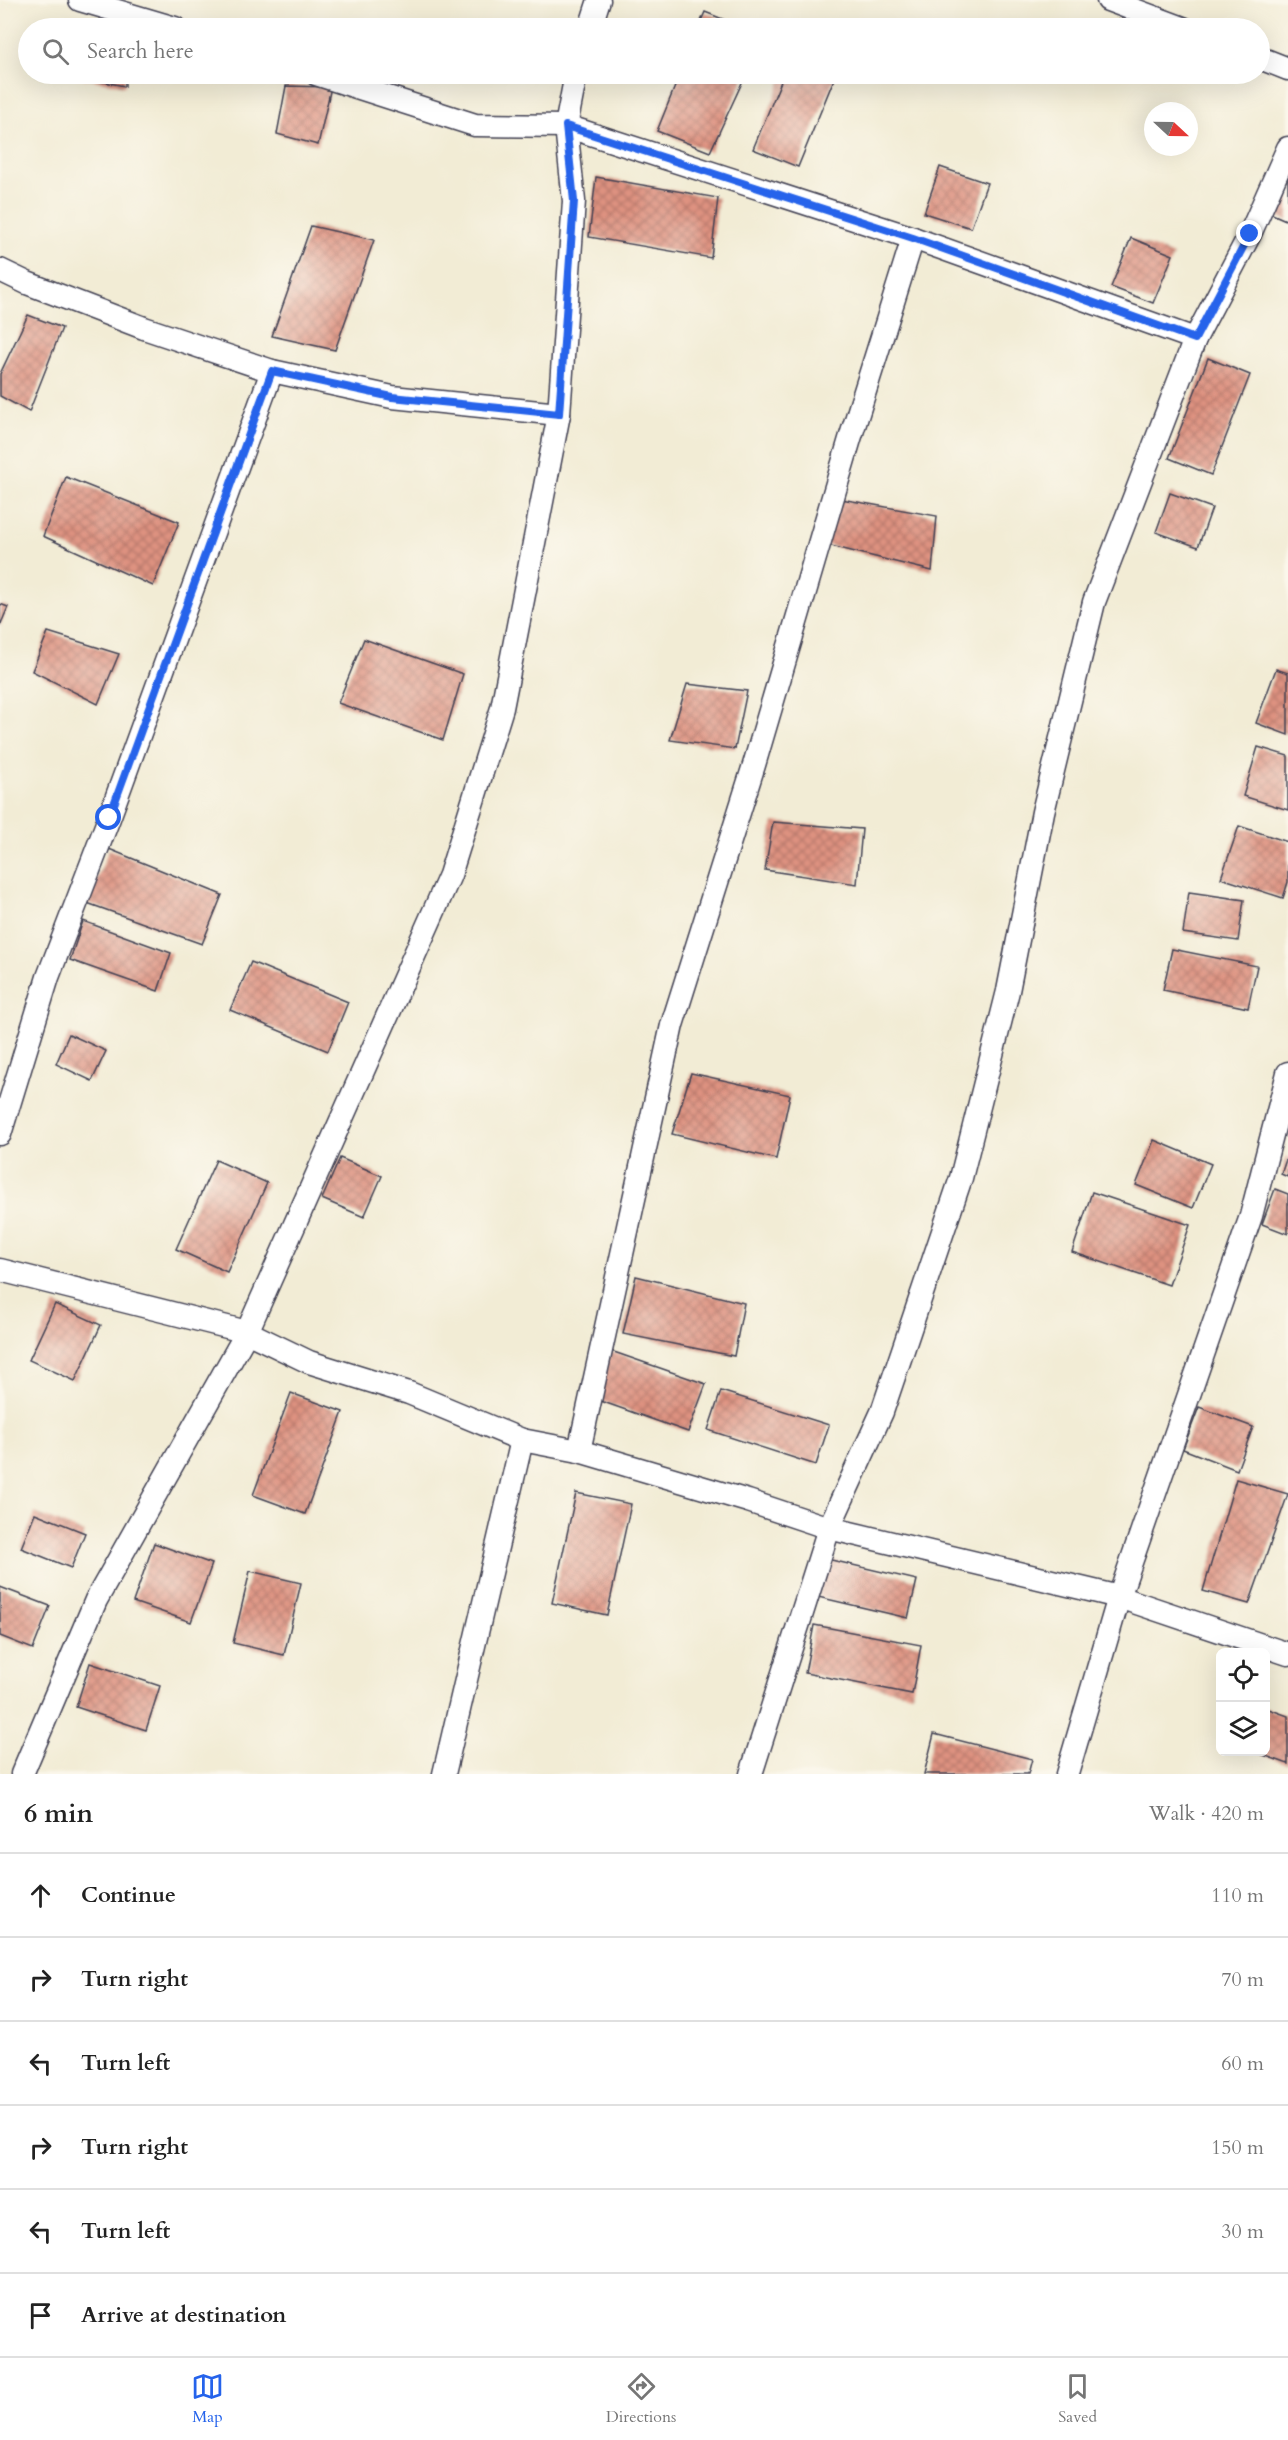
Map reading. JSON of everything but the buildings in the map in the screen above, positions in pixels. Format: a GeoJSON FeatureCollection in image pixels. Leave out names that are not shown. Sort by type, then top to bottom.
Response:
{"type":"FeatureCollection","features":[{"type":"Feature","properties":{"kind":"street"},"geometry":{"type":"LineString","coordinates":[[80,0],[141,18]]}},
{"type":"Feature","properties":{"kind":"street"},"geometry":{"type":"LineString","coordinates":[[593,18],[599,0]]}},
{"type":"Feature","properties":{"kind":"street"},"geometry":{"type":"LineString","coordinates":[[1108,0],[1156,18]]}},
{"type":"Feature","properties":{"kind":"street"},"geometry":{"type":"LineString","coordinates":[[1270,62],[1288,69]]}},
{"type":"Feature","properties":{"kind":"street"},"geometry":{"type":"LineString","coordinates":[[347,84],[475,125],[566,126],[913,238],[1195,339]]}},
{"type":"Feature","properties":{"kind":"street"},"geometry":{"type":"LineString","coordinates":[[22,1774],[96,1600],[248,1332],[450,875],[502,708],[559,414],[574,201],[566,126],[574,84]]}},
{"type":"Feature","properties":{"kind":"street"},"geometry":{"type":"LineString","coordinates":[[751,1774],[828,1528],[882,1412],[961,1178],[1008,991],[1043,812],[1094,602],[1195,339],[1250,234],[1288,148]]}},
{"type":"Feature","properties":{"kind":"street"},"geometry":{"type":"LineString","coordinates":[[579,1451],[672,1025],[754,765],[850,439],[913,238]]}},
{"type":"Feature","properties":{"kind":"street"},"geometry":{"type":"LineString","coordinates":[[0,270],[27,283],[144,328],[272,371],[392,397],[559,414]]}},
{"type":"Feature","properties":{"kind":"street"},"geometry":{"type":"LineString","coordinates":[[0,1134],[48,977],[109,818],[272,371]]}},
{"type":"Feature","properties":{"kind":"street"},"geometry":{"type":"LineString","coordinates":[[1067,1774],[1119,1597],[1251,1216],[1288,1072]]}},
{"type":"Feature","properties":{"kind":"street"},"geometry":{"type":"LineString","coordinates":[[0,1270],[248,1332],[309,1362],[409,1393],[522,1440],[579,1451],[748,1501],[828,1528],[1119,1597],[1288,1654]]}},
{"type":"Feature","properties":{"kind":"street"},"geometry":{"type":"LineString","coordinates":[[444,1774],[522,1440]]}},
{"type":"Feature","properties":{"kind":"route"},"geometry":{"type":"LineString","coordinates":[[109,818],[272,371],[392,397],[559,414],[574,201],[566,126],[913,238],[1195,339],[1250,234]]}}]}
